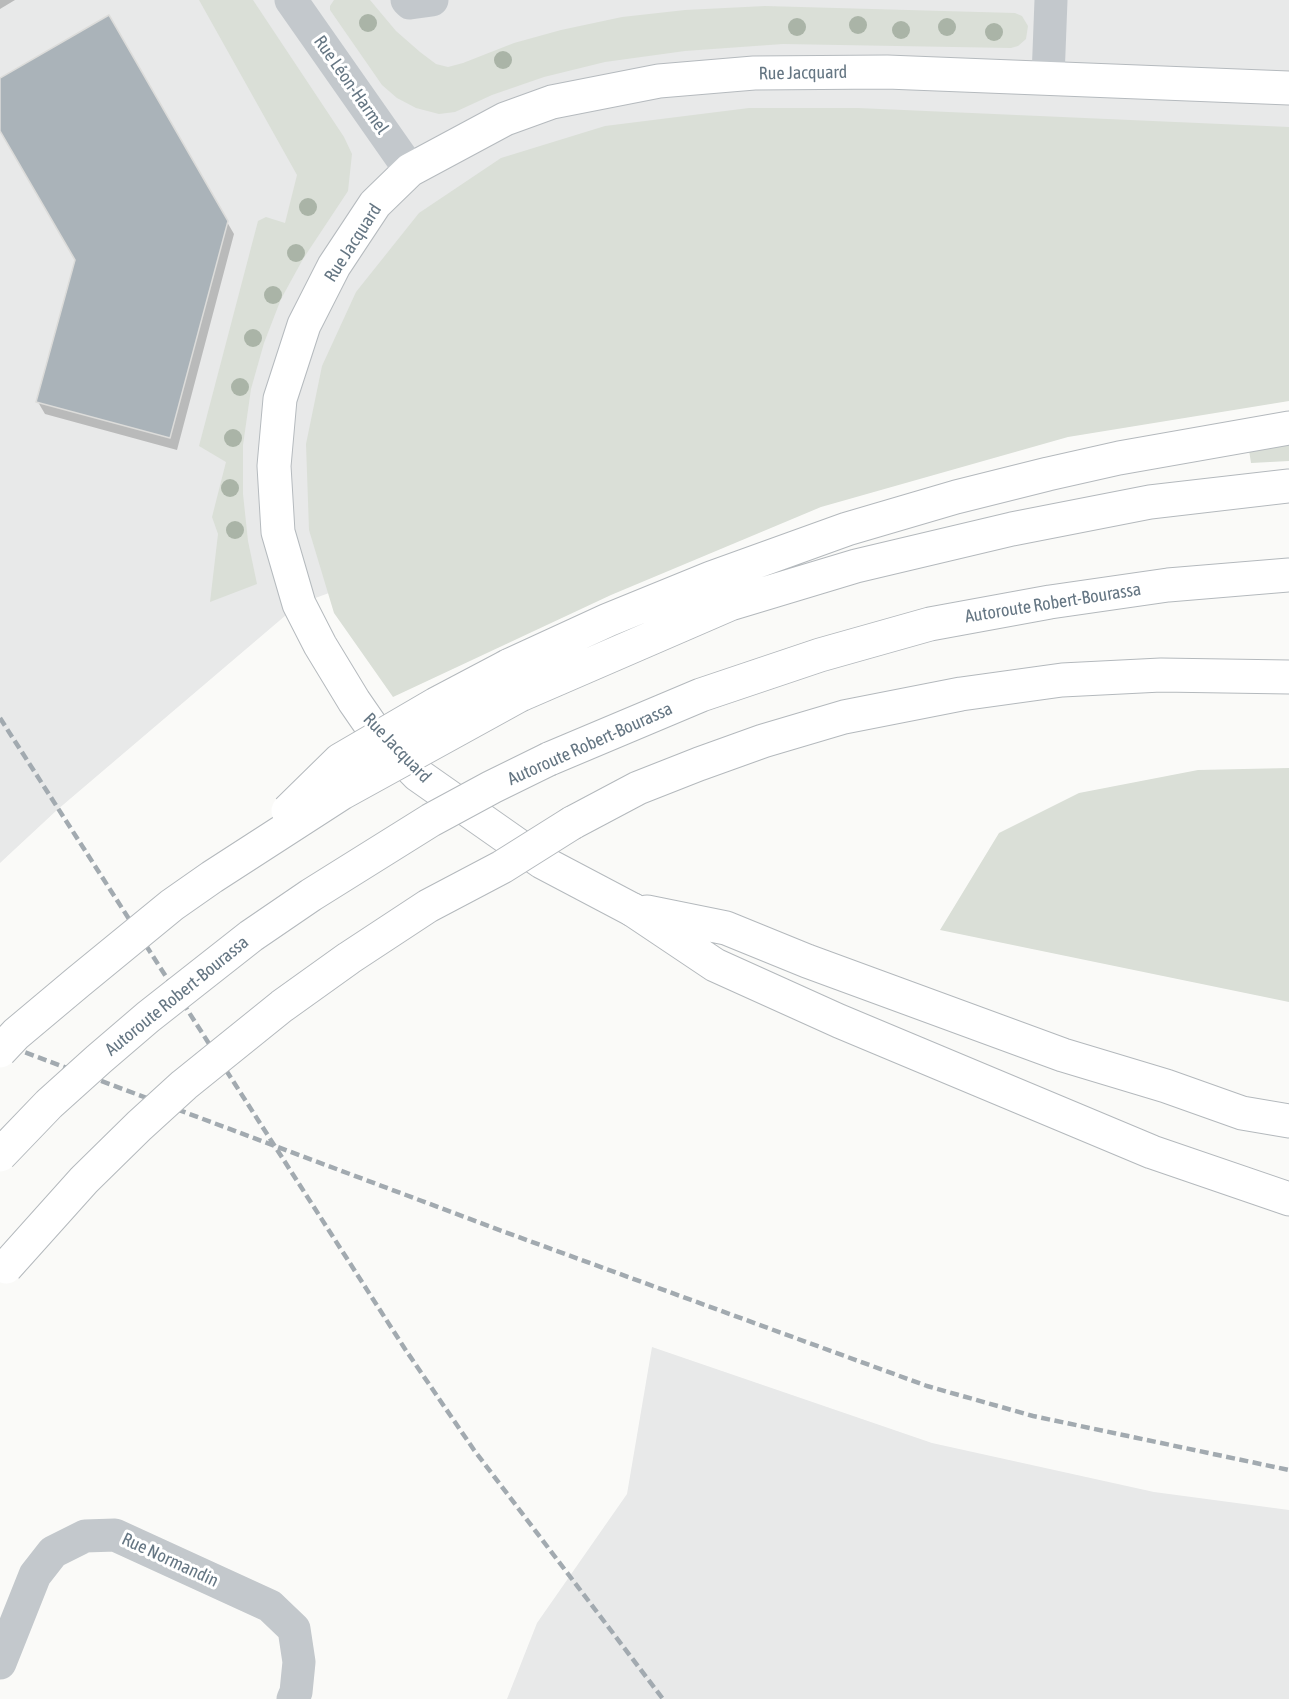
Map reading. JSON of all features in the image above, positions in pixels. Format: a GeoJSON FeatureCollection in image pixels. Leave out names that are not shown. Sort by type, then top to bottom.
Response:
{"type":"FeatureCollection","features":[{"type":"Feature","properties":{"kind":"main road","name":"Rue Jacquard"},"geometry":{"type":"LineString","coordinates":[[633,910],[542,862],[418,775],[374,730],[320,645],[299,604],[278,532],[274,466],[280,399],[304,325],[334,266],[375,204],[410,170],[505,120],[552,102],[659,81],[754,73],[843,72],[1289,88]]}},
{"type":"Feature","properties":{"kind":"main road"},"geometry":{"type":"LineString","coordinates":[[0,1051],[16,1034],[172,905],[608,620],[711,578],[847,529],[956,497],[1119,458],[1289,428]]}},
{"type":"Feature","properties":{"kind":"main road"},"geometry":{"type":"LineString","coordinates":[[514,681],[730,604],[855,566],[1012,529],[1150,502],[1289,486]]}},
{"type":"Feature","properties":{"kind":"main road","name":"Autoroute Robert-Bourassa"},"geometry":{"type":"LineString","coordinates":[[0,1155],[49,1104],[99,1059],[148,1017],[251,936],[311,895],[431,820],[549,759],[701,695],[820,655],[930,624],[1050,602],[1168,585],[1289,575]]}},
{"type":"Feature","properties":{"kind":"main road"},"geometry":{"type":"LineString","coordinates":[[3,1271],[84,1180],[140,1126],[184,1085],[282,1006],[428,906],[502,867],[572,823],[638,789],[764,741],[844,717],[960,694],[1062,680],[1161,675],[1289,677]]}},
{"type":"Feature","properties":{"kind":"main road"},"geometry":{"type":"LineString","coordinates":[[633,910],[726,928],[807,961],[1063,1055],[1166,1086],[1242,1113],[1289,1121]]}},
{"type":"Feature","properties":{"kind":"main road"},"geometry":{"type":"LineString","coordinates":[[633,910],[715,965],[839,1021],[1152,1152],[1289,1199]]}},
{"type":"Feature","properties":{"kind":"street"},"geometry":{"type":"LineString","coordinates":[[407,0],[410,3],[432,0]]}},
{"type":"Feature","properties":{"kind":"street"},"geometry":{"type":"LineString","coordinates":[[1048,78],[1051,0]]}},
{"type":"Feature","properties":{"kind":"street","name":"Rue Léon-Harmel"},"geometry":{"type":"LineString","coordinates":[[294,1],[410,170]]}},
{"type":"Feature","properties":{"kind":"street","name":"Rue Normandin"},"geometry":{"type":"LineString","coordinates":[[0,1663],[35,1575],[53,1552],[85,1536],[115,1535],[270,1606],[294,1629],[299,1662],[296,1692],[293,1699]]}},
{"type":"Feature","properties":{"kind":"shaded area"},"geometry":{"type":"Polygon","coordinates":[[[0,0],[1289,0],[1289,355],[642,478],[299,604],[57,810],[0,863],[0,0]]]}},
{"type":"Feature","properties":{"kind":"shaded area"},"geometry":{"type":"Polygon","coordinates":[[[199,0],[253,0],[344,137],[352,154],[348,191],[303,259],[281,299],[264,343],[251,389],[243,445],[243,494],[248,541],[257,584],[210,602],[218,534],[212,517],[226,462],[199,446],[258,221],[266,217],[285,223],[297,175],[199,0]]]}},
{"type":"Feature","properties":{"kind":"shaded area"},"geometry":{"type":"Polygon","coordinates":[[[334,0],[370,0],[396,31],[420,52],[436,64],[448,67],[514,43],[561,30],[622,17],[685,10],[765,6],[1015,13],[1022,16],[1028,26],[1026,39],[1018,46],[1011,48],[783,44],[685,51],[605,62],[544,77],[492,95],[455,112],[439,114],[416,108],[397,98],[382,85],[330,10],[334,0]]]}},
{"type":"Feature","properties":{"kind":"shaded area"},"geometry":{"type":"Polygon","coordinates":[[[749,108],[858,108],[1289,127],[1289,401],[1068,437],[821,507],[611,595],[393,697],[334,613],[309,530],[306,444],[322,366],[356,292],[419,213],[501,158],[605,126],[749,108]]]}},
{"type":"Feature","properties":{"kind":"shaded area"},"geometry":{"type":"Polygon","coordinates":[[[1289,444],[1289,461],[1251,463],[1249,450],[1289,444]]]}},
{"type":"Feature","properties":{"kind":"shaded area"},"geometry":{"type":"Polygon","coordinates":[[[1289,768],[1289,1002],[940,930],[999,833],[1079,793],[1198,770],[1289,768]]]}},
{"type":"Feature","properties":{"kind":"shaded area"},"geometry":{"type":"Polygon","coordinates":[[[652,1347],[932,1443],[1154,1492],[1289,1510],[1289,1699],[507,1699],[537,1623],[627,1494],[652,1347]]]}},
{"type":"Feature","properties":{"kind":"building"},"geometry":{"type":"Polygon","coordinates":[[[109,15],[228,221],[170,438],[36,402],[75,260],[0,131],[0,78],[109,15]]]}},
{"type":"Feature","properties":{"kind":"railway"},"geometry":{"type":"LineString","coordinates":[[0,718],[405,1349],[474,1450],[663,1699]]}},
{"type":"Feature","properties":{"kind":"railway"},"geometry":{"type":"LineString","coordinates":[[0,1043],[502,1231],[927,1386],[1033,1416],[1289,1470]]}}]}
